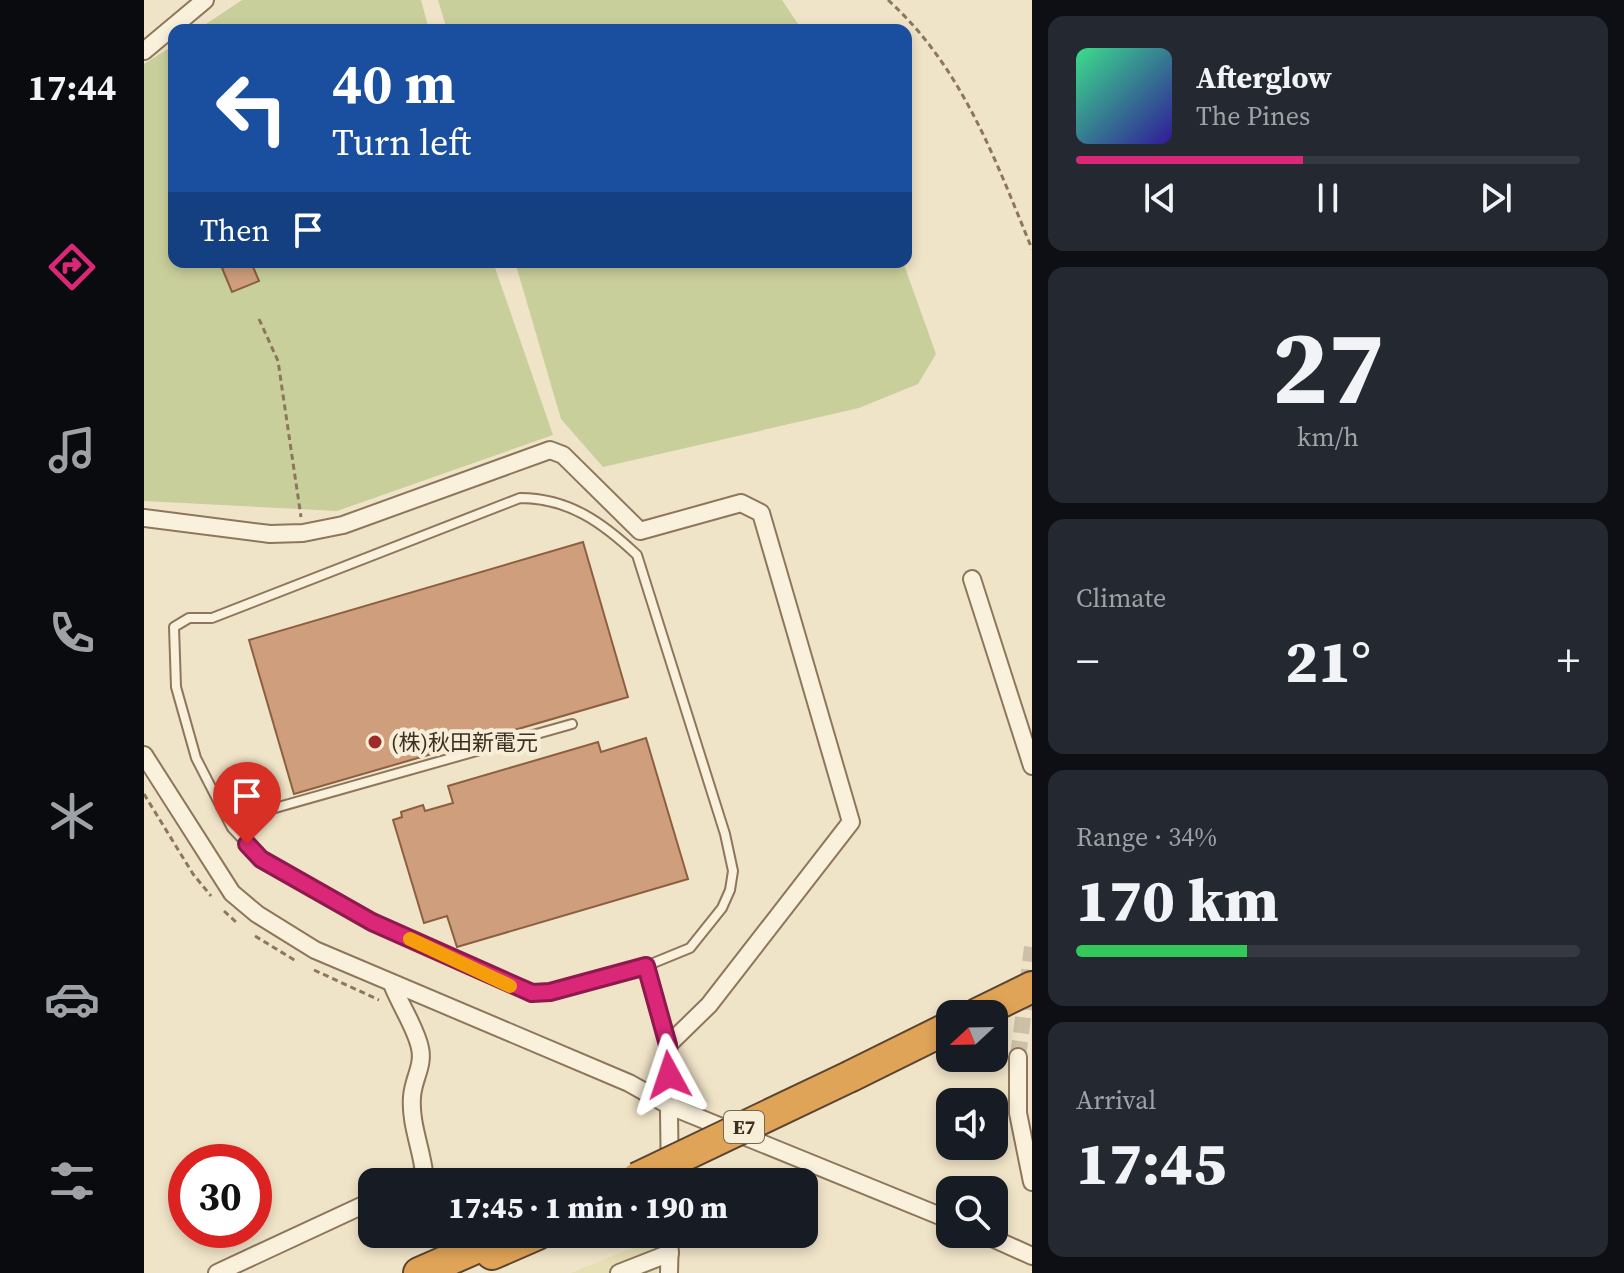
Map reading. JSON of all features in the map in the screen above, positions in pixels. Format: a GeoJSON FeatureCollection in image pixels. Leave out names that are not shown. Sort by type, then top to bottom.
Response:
{"type":"FeatureCollection","features":[{"type":"Feature","properties":{"kind":"highway"},"geometry":{"type":"LineString","coordinates":[[1006,1000],[1032,987]]}},
{"type":"Feature","properties":{"kind":"highway"},"geometry":{"type":"LineString","coordinates":[[1008,1017],[1032,1006]]}},
{"type":"Feature","properties":{"kind":"highway","name":"E7"},"geometry":{"type":"LineString","coordinates":[[854,1082],[936,1035]]}},
{"type":"Feature","properties":{"kind":"highway","name":"E7"},"geometry":{"type":"LineString","coordinates":[[669,1168],[854,1082],[936,1050]]}},
{"type":"Feature","properties":{"kind":"highway"},"geometry":{"type":"LineString","coordinates":[[419,1273],[476,1248]]}},
{"type":"Feature","properties":{"kind":"highway"},"geometry":{"type":"LineString","coordinates":[[449,1273],[506,1248]]}},
{"type":"Feature","properties":{"kind":"street"},"geometry":{"type":"LineString","coordinates":[[176,24],[205,0]]}},
{"type":"Feature","properties":{"kind":"street"},"geometry":{"type":"LineString","coordinates":[[144,51],[168,31]]}},
{"type":"Feature","properties":{"kind":"street"},"geometry":{"type":"LineString","coordinates":[[144,518],[270,534],[303,533],[343,525],[550,450],[563,455],[640,531],[741,503],[761,513],[851,822],[709,1005],[668,1045],[670,1168]]}},
{"type":"Feature","properties":{"kind":"street"},"geometry":{"type":"LineString","coordinates":[[972,579],[1032,766]]}},
{"type":"Feature","properties":{"kind":"street"},"geometry":{"type":"LineString","coordinates":[[144,755],[232,893],[257,914],[315,950],[629,1083],[670,1106],[936,1214]]}},
{"type":"Feature","properties":{"kind":"street"},"geometry":{"type":"LineString","coordinates":[[392,984],[419,1043],[422,1061],[412,1095],[413,1120],[423,1168]]}},
{"type":"Feature","properties":{"kind":"street"},"geometry":{"type":"LineString","coordinates":[[1018,1057],[1032,1182]]}},
{"type":"Feature","properties":{"kind":"street"},"geometry":{"type":"LineString","coordinates":[[217,1273],[358,1208]]}},
{"type":"Feature","properties":{"kind":"street"},"geometry":{"type":"LineString","coordinates":[[1008,1245],[1032,1256]]}},
{"type":"Feature","properties":{"kind":"street"},"geometry":{"type":"LineString","coordinates":[[669,1273],[670,1248]]}},
{"type":"Feature","properties":{"kind":"street"},"geometry":{"type":"LineString","coordinates":[[619,1273],[670,1253]]}},
{"type":"Feature","properties":{"kind":"lane"},"geometry":{"type":"LineString","coordinates":[[520,498],[537,498],[576,508],[611,531],[637,555],[725,834],[733,871],[730,890],[722,908],[690,948],[646,966],[550,992],[532,993],[514,988],[372,922],[261,859],[229,821],[196,758],[176,687],[174,627],[189,618],[212,618],[520,498]]}},
{"type":"Feature","properties":{"kind":"lane"},"geometry":{"type":"LineString","coordinates":[[229,821],[572,724]]}},
{"type":"Feature","properties":{"kind":"lane"},"geometry":{"type":"LineString","coordinates":[[646,966],[668,1045]]}},
{"type":"Feature","properties":{"kind":"path"},"geometry":{"type":"LineString","coordinates":[[888,0],[915,24],[948,67],[982,129],[1032,249]]}},
{"type":"Feature","properties":{"kind":"path"},"geometry":{"type":"LineString","coordinates":[[259,319],[278,361],[303,533]]}},
{"type":"Feature","properties":{"kind":"shaded area"},"geometry":{"type":"Polygon","coordinates":[[[632,1248],[657,1248],[657,1273],[571,1273],[632,1248]]]}},
{"type":"Feature","properties":{"kind":"green space"},"geometry":{"type":"Polygon","coordinates":[[[242,0],[421,0],[427,24],[206,24],[242,0]]]}},
{"type":"Feature","properties":{"kind":"green space"},"geometry":{"type":"Polygon","coordinates":[[[438,0],[782,0],[798,24],[445,24],[438,0]]]}},
{"type":"Feature","properties":{"kind":"green space"},"geometry":{"type":"Polygon","coordinates":[[[168,49],[168,268],[495,268],[553,435],[337,511],[144,501],[144,64],[168,49]]]}},
{"type":"Feature","properties":{"kind":"green space"},"geometry":{"type":"Polygon","coordinates":[[[517,268],[905,268],[936,354],[918,384],[859,408],[603,467],[561,419],[517,268]]]}},
{"type":"Feature","properties":{"kind":"building"},"geometry":{"type":"Polygon","coordinates":[[[222,268],[254,268],[259,281],[232,292],[222,268]]]}},
{"type":"Feature","properties":{"kind":"building"},"geometry":{"type":"Polygon","coordinates":[[[583,542],[628,697],[294,794],[249,640],[583,542]]]}},
{"type":"Feature","properties":{"kind":"building"},"geometry":{"type":"Polygon","coordinates":[[[646,738],[688,879],[457,947],[447,916],[424,923],[393,820],[402,817],[401,812],[423,805],[425,811],[453,803],[448,786],[598,742],[601,752],[646,738]]]}},
{"type":"Feature","properties":{"kind":"tunnel"},"geometry":{"type":"LineString","coordinates":[[1018,1057],[1032,947]]}},
{"type":"Feature","properties":{"kind":"slow traffic"},"geometry":{"type":"LineString","coordinates":[[410,939],[510,986]]}},
{"type":"Feature","properties":{"kind":"place","name":"(株)秋田新電元"},"geometry":{"type":"Point","coordinates":[375,742]}},
{"type":"Feature","properties":{"kind":"route"},"geometry":{"type":"LineString","coordinates":[[247,844],[261,859],[372,922],[514,988],[532,993],[550,992],[646,966],[668,1045],[669,1075]]}}]}
